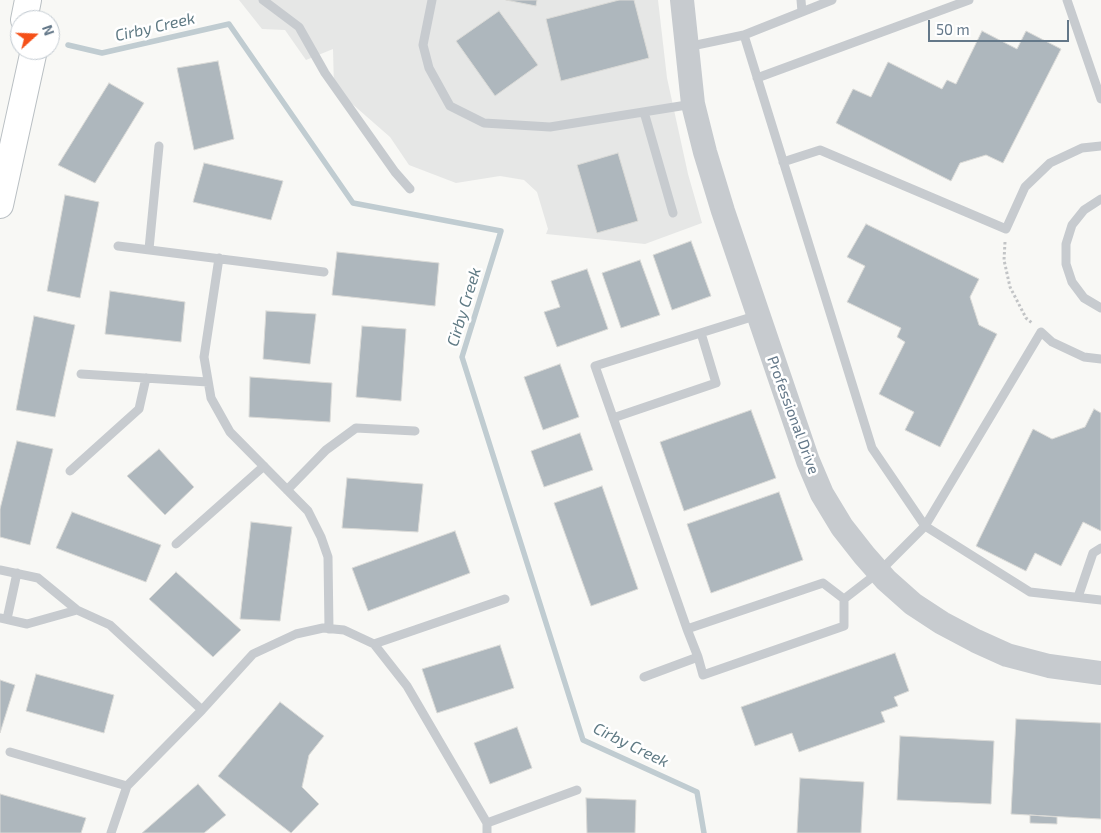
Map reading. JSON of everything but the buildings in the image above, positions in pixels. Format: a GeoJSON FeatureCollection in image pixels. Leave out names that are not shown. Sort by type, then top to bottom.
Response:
{"type":"FeatureCollection","features":[{"type":"Feature","properties":{"kind":"main road"},"geometry":{"type":"LineString","coordinates":[[13,144],[7,115],[9,89],[15,60]]}},
{"type":"Feature","properties":{"kind":"main road"},"geometry":{"type":"LineString","coordinates":[[0,204],[32,60]]}},
{"type":"Feature","properties":{"kind":"street","name":"Professional Drive"},"geometry":{"type":"LineString","coordinates":[[682,0],[693,104],[705,152],[758,315],[808,461],[822,494],[842,526],[879,572],[913,604],[976,642],[1007,655],[1049,666],[1101,673]]}},
{"type":"Feature","properties":{"kind":"lane"},"geometry":{"type":"LineString","coordinates":[[264,0],[299,27],[325,73],[395,172],[410,189]]}},
{"type":"Feature","properties":{"kind":"lane"},"geometry":{"type":"LineString","coordinates":[[432,0],[423,45],[429,68],[450,106],[484,123],[550,127],[693,104]]}},
{"type":"Feature","properties":{"kind":"lane"},"geometry":{"type":"LineString","coordinates":[[801,0],[802,12]]}},
{"type":"Feature","properties":{"kind":"lane"},"geometry":{"type":"LineString","coordinates":[[687,47],[744,35],[832,0]]}},
{"type":"Feature","properties":{"kind":"lane"},"geometry":{"type":"LineString","coordinates":[[757,78],[969,0]]}},
{"type":"Feature","properties":{"kind":"lane"},"geometry":{"type":"LineString","coordinates":[[1067,0],[1101,99]]}},
{"type":"Feature","properties":{"kind":"lane"},"geometry":{"type":"LineString","coordinates":[[744,35],[872,448],[925,526],[1030,592],[1101,600]]}},
{"type":"Feature","properties":{"kind":"lane"},"geometry":{"type":"LineString","coordinates":[[644,112],[673,213]]}},
{"type":"Feature","properties":{"kind":"lane"},"geometry":{"type":"LineString","coordinates":[[149,250],[159,146]]}},
{"type":"Feature","properties":{"kind":"lane"},"geometry":{"type":"LineString","coordinates":[[783,162],[820,150],[1006,229],[1025,187],[1050,163],[1082,148],[1101,146]]}},
{"type":"Feature","properties":{"kind":"lane"},"geometry":{"type":"LineString","coordinates":[[1101,199],[1084,210],[1072,225],[1066,244],[1066,264],[1072,282],[1084,298],[1101,308]]}},
{"type":"Feature","properties":{"kind":"lane"},"geometry":{"type":"LineString","coordinates":[[118,246],[324,272]]}},
{"type":"Feature","properties":{"kind":"lane"},"geometry":{"type":"LineString","coordinates":[[219,258],[204,357],[211,398],[230,432],[308,511],[321,537],[328,558],[329,629]]}},
{"type":"Feature","properties":{"kind":"lane"},"geometry":{"type":"LineString","coordinates":[[758,315],[595,366],[703,675],[844,626],[844,599]]}},
{"type":"Feature","properties":{"kind":"lane"},"geometry":{"type":"LineString","coordinates":[[844,599],[879,572],[925,526],[1041,332],[1052,342],[1084,357],[1101,359]]}},
{"type":"Feature","properties":{"kind":"lane"},"geometry":{"type":"LineString","coordinates":[[613,418],[716,383],[701,333]]}},
{"type":"Feature","properties":{"kind":"lane"},"geometry":{"type":"LineString","coordinates":[[81,374],[208,382]]}},
{"type":"Feature","properties":{"kind":"lane"},"geometry":{"type":"LineString","coordinates":[[70,471],[139,409],[146,378]]}},
{"type":"Feature","properties":{"kind":"lane"},"geometry":{"type":"LineString","coordinates":[[287,490],[326,450],[356,428],[415,431]]}},
{"type":"Feature","properties":{"kind":"lane"},"geometry":{"type":"LineString","coordinates":[[176,544],[264,466]]}},
{"type":"Feature","properties":{"kind":"lane"},"geometry":{"type":"LineString","coordinates":[[1078,597],[1093,553],[1101,548]]}},
{"type":"Feature","properties":{"kind":"lane"},"geometry":{"type":"LineString","coordinates":[[0,570],[38,578],[77,610],[110,625],[202,710]]}},
{"type":"Feature","properties":{"kind":"lane"},"geometry":{"type":"LineString","coordinates":[[17,574],[3,619],[27,624],[77,610]]}},
{"type":"Feature","properties":{"kind":"lane"},"geometry":{"type":"LineString","coordinates":[[687,628],[824,583],[844,599]]}},
{"type":"Feature","properties":{"kind":"lane"},"geometry":{"type":"LineString","coordinates":[[374,644],[505,599]]}},
{"type":"Feature","properties":{"kind":"lane"},"geometry":{"type":"LineString","coordinates":[[111,833],[127,786],[202,710],[253,654],[296,634],[322,628],[344,630],[374,644],[407,686],[486,828],[577,790]]}},
{"type":"Feature","properties":{"kind":"lane"},"geometry":{"type":"LineString","coordinates":[[644,677],[698,658]]}},
{"type":"Feature","properties":{"kind":"lane"},"geometry":{"type":"LineString","coordinates":[[10,752],[127,786]]}},
{"type":"Feature","properties":{"kind":"path"},"geometry":{"type":"LineString","coordinates":[[1006,229],[1004,260],[1010,287],[1026,318],[1041,332]]}},
{"type":"Feature","properties":{"kind":"shaded area"},"geometry":{"type":"Polygon","coordinates":[[[239,0],[658,0],[667,78],[688,174],[702,223],[645,244],[546,234],[548,229],[537,192],[524,180],[500,176],[456,183],[409,165],[390,137],[334,88],[333,49],[306,60],[285,30],[262,29],[239,0]]]}},
{"type":"Feature","properties":{"kind":"waterway","name":"Cirby Creek"},"geometry":{"type":"LineString","coordinates":[[68,45],[102,53],[229,24],[353,203],[501,231],[462,357],[583,740],[697,792],[704,833]]}}]}
